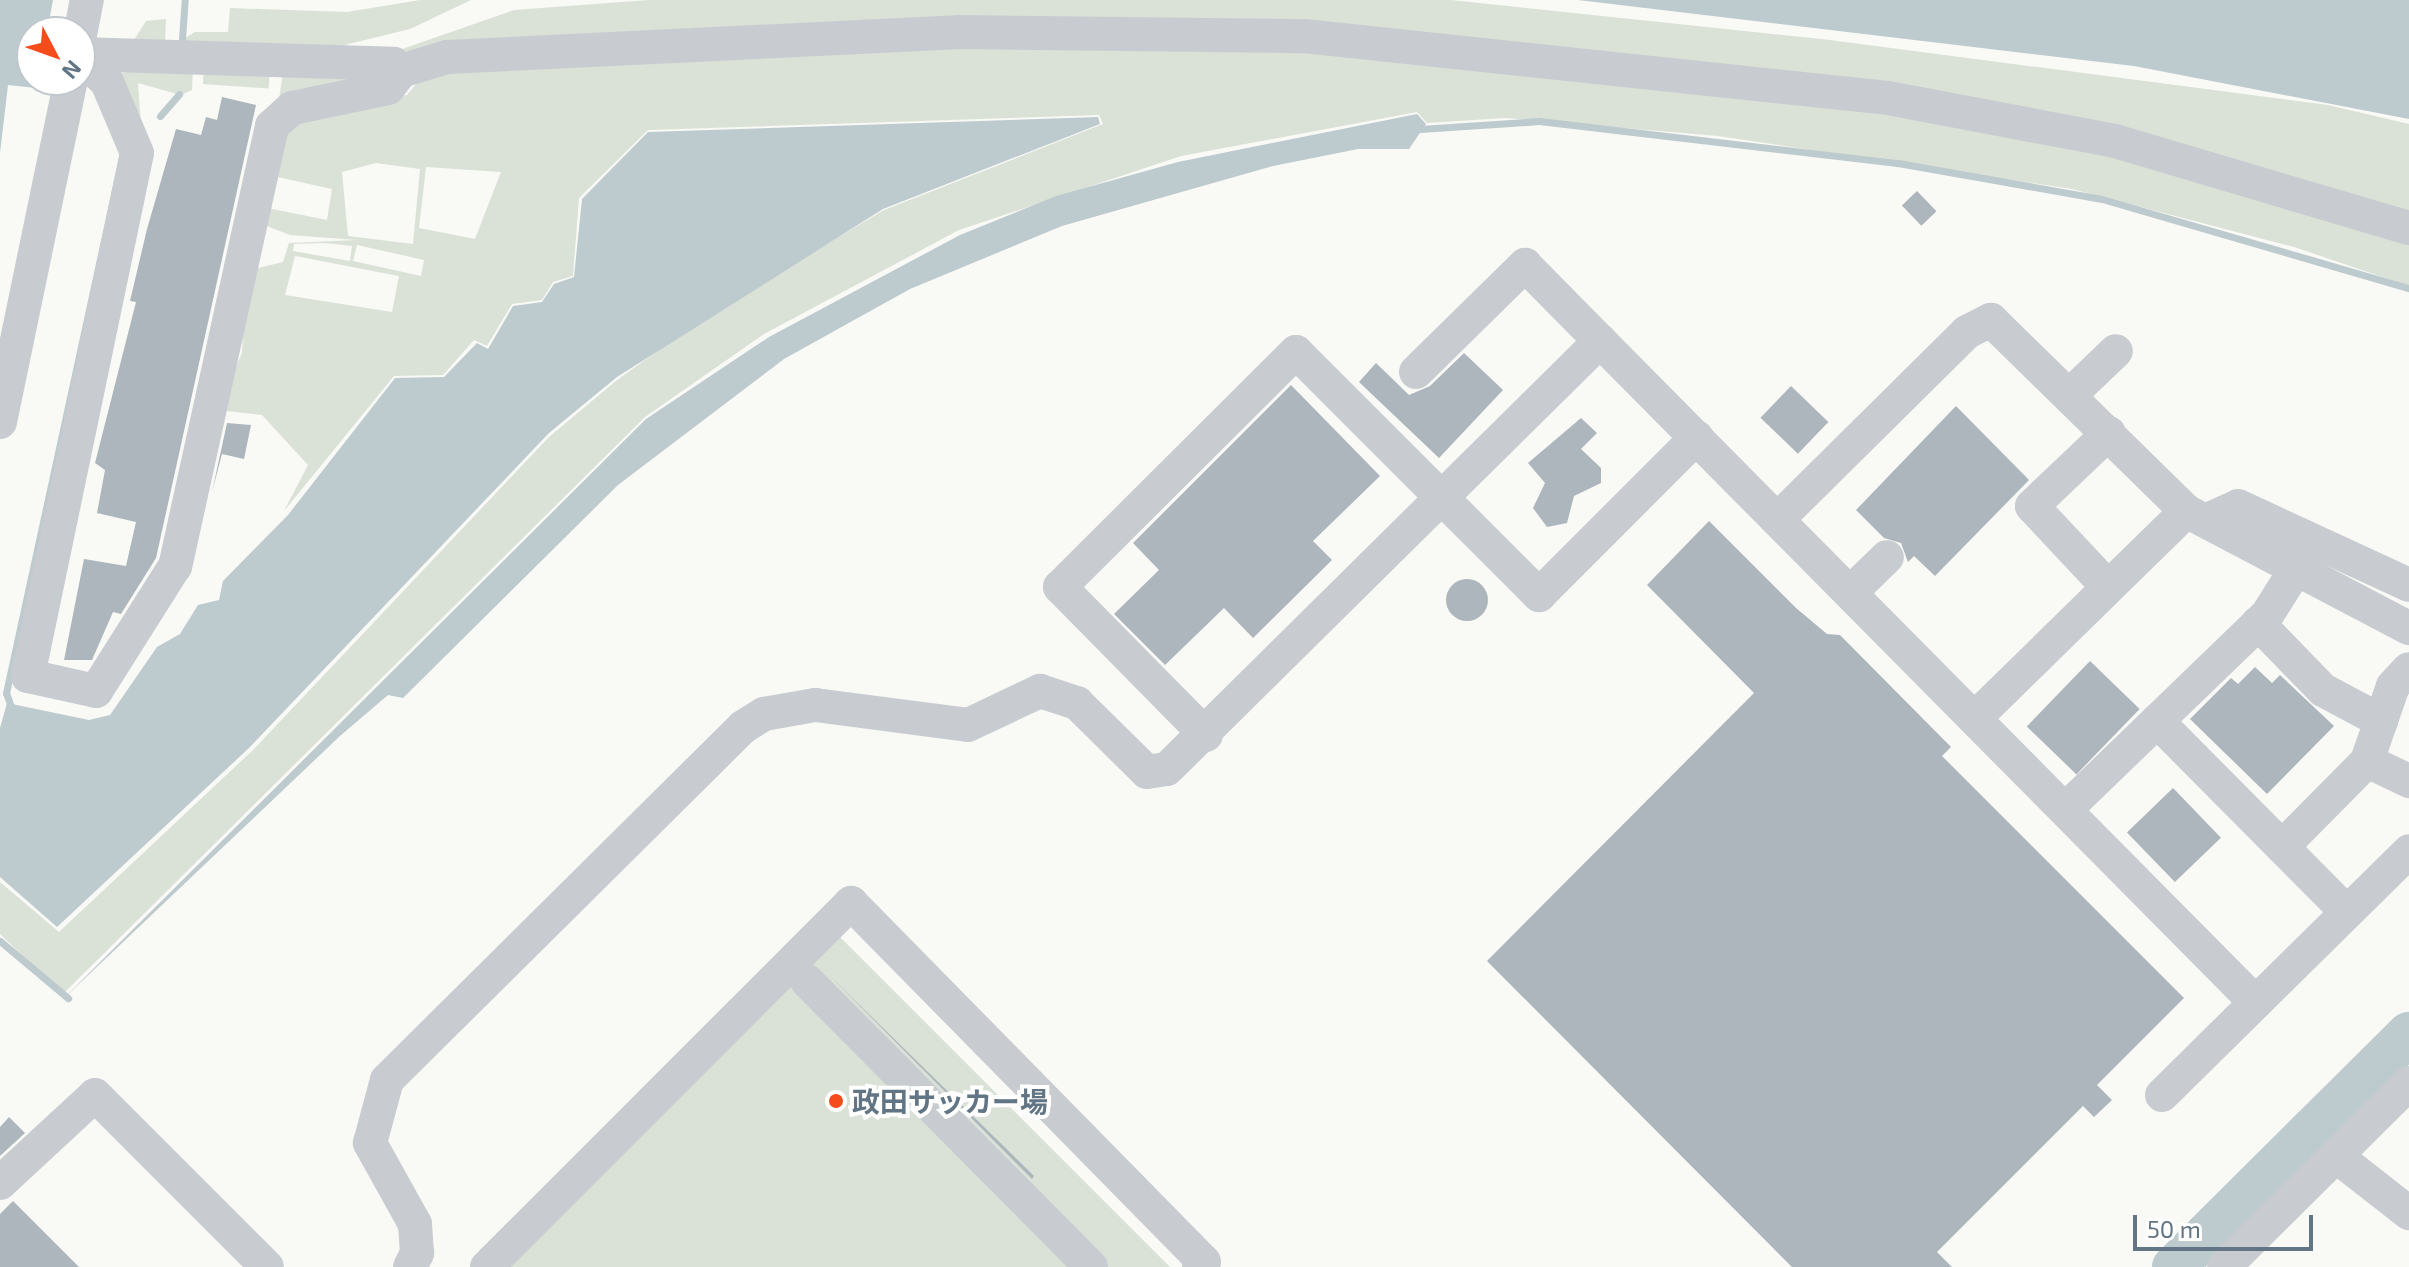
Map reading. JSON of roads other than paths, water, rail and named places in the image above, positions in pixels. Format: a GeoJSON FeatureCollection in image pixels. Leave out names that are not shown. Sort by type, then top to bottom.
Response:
{"type":"FeatureCollection","features":[{"type":"Feature","properties":{"kind":"street"},"geometry":{"type":"LineString","coordinates":[[96,71],[107,82],[137,153],[28,676],[96,691],[175,566],[272,126],[292,108],[388,88],[401,71],[447,57],[961,32],[1304,36],[1888,98],[2115,141],[2409,228]]}},
{"type":"Feature","properties":{"kind":"street"},"geometry":{"type":"LineString","coordinates":[[96,55],[394,64],[401,71]]}},
{"type":"Feature","properties":{"kind":"street"},"geometry":{"type":"LineString","coordinates":[[0,422],[68,96]]}},
{"type":"Feature","properties":{"kind":"street"},"geometry":{"type":"LineString","coordinates":[[1416,372],[1525,265],[2255,1002]]}},
{"type":"Feature","properties":{"kind":"street"},"geometry":{"type":"LineString","coordinates":[[1778,519],[1979,324],[2004,326],[2196,516],[2409,628]]}},
{"type":"Feature","properties":{"kind":"street"},"geometry":{"type":"LineString","coordinates":[[410,1267],[417,1253],[415,1224],[370,1143],[387,1080],[743,727],[764,714],[815,705],[968,725],[1040,691],[1077,703],[1147,772],[1167,769],[1206,735],[1600,341]]}},
{"type":"Feature","properties":{"kind":"street"},"geometry":{"type":"LineString","coordinates":[[2071,394],[2116,351]]}},
{"type":"Feature","properties":{"kind":"street"},"geometry":{"type":"LineString","coordinates":[[1206,735],[1060,587],[1296,352],[1539,595],[1697,437]]}},
{"type":"Feature","properties":{"kind":"street"},"geometry":{"type":"LineString","coordinates":[[2108,587],[2032,506],[2109,433]]}},
{"type":"Feature","properties":{"kind":"street"},"geometry":{"type":"LineString","coordinates":[[1976,717],[2108,587],[2196,516],[2238,506],[2409,585]]}},
{"type":"Feature","properties":{"kind":"street"},"geometry":{"type":"LineString","coordinates":[[1851,592],[1887,557]]}},
{"type":"Feature","properties":{"kind":"street"},"geometry":{"type":"LineString","coordinates":[[2066,809],[2258,623],[2296,569]]}},
{"type":"Feature","properties":{"kind":"street"},"geometry":{"type":"LineString","coordinates":[[2258,623],[2323,690],[2381,721]]}},
{"type":"Feature","properties":{"kind":"street"},"geometry":{"type":"LineString","coordinates":[[2282,847],[2367,761],[2393,686],[2409,669]]}},
{"type":"Feature","properties":{"kind":"street"},"geometry":{"type":"LineString","coordinates":[[2157,721],[2347,912]]}},
{"type":"Feature","properties":{"kind":"street"},"geometry":{"type":"LineString","coordinates":[[2367,761],[2409,781]]}},
{"type":"Feature","properties":{"kind":"street"},"geometry":{"type":"LineString","coordinates":[[2162,1095],[2409,851]]}},
{"type":"Feature","properties":{"kind":"street"},"geometry":{"type":"LineString","coordinates":[[487,1267],[851,903],[1204,1262],[1199,1267]]}},
{"type":"Feature","properties":{"kind":"street"},"geometry":{"type":"LineString","coordinates":[[807,981],[1091,1267]]}},
{"type":"Feature","properties":{"kind":"street"},"geometry":{"type":"LineString","coordinates":[[2224,1267],[2409,1083]]}},
{"type":"Feature","properties":{"kind":"street"},"geometry":{"type":"LineString","coordinates":[[0,1183],[95,1095],[267,1267]]}},
{"type":"Feature","properties":{"kind":"street"},"geometry":{"type":"LineString","coordinates":[[2336,1156],[2409,1213]]}},
{"type":"Feature","properties":{"kind":"waterway"},"geometry":{"type":"LineString","coordinates":[[182,39],[185,0]]}},
{"type":"Feature","properties":{"kind":"waterway"},"geometry":{"type":"LineString","coordinates":[[160,116],[179,94]]}},
{"type":"Feature","properties":{"kind":"waterway"},"geometry":{"type":"LineString","coordinates":[[1420,129],[1539,121],[1898,163],[2102,199],[2409,288]]}},
{"type":"Feature","properties":{"kind":"waterway"},"geometry":{"type":"LineString","coordinates":[[13,712],[6,693],[124,148]]}},
{"type":"Feature","properties":{"kind":"waterway"},"geometry":{"type":"LineString","coordinates":[[0,941],[68,998]]}},
{"type":"Feature","properties":{"kind":"waterway"},"geometry":{"type":"LineString","coordinates":[[2174,1267],[2409,1034]]}},
{"type":"Feature","properties":{"kind":"place","name":"政田サッカー場"},"geometry":{"type":"Point","coordinates":[836,1101]}}]}
